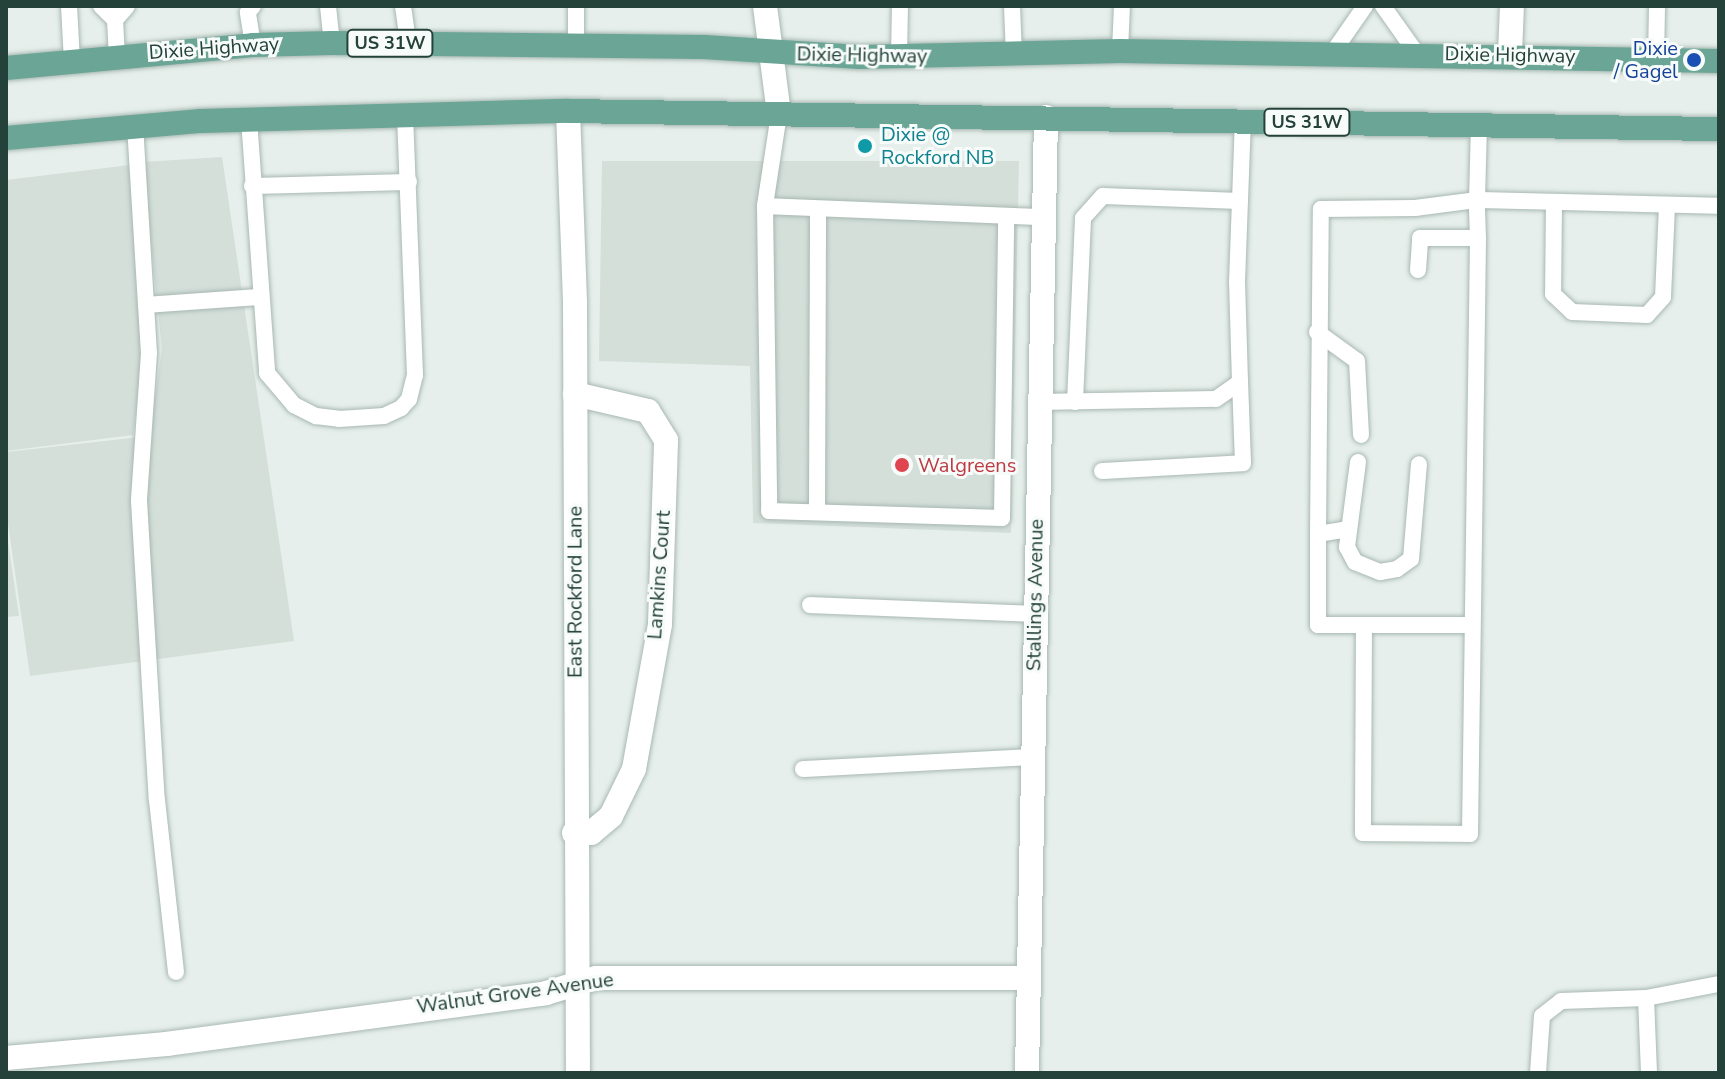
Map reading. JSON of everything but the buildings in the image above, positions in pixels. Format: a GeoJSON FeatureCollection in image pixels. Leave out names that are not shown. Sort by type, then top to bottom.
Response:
{"type":"FeatureCollection","features":[{"type":"Feature","properties":{"kind":"main road","name":"Dixie Highway"},"geometry":{"type":"LineString","coordinates":[[6,68],[117,55],[253,45],[332,43],[576,46],[899,57],[1120,51],[1331,55],[1510,53],[1719,61]]}},
{"type":"Feature","properties":{"kind":"main road","name":"US 31W"},"geometry":{"type":"LineString","coordinates":[[6,138],[135,125],[249,119],[568,111],[1719,129]]}},
{"type":"Feature","properties":{"kind":"street"},"geometry":{"type":"LineString","coordinates":[[765,6],[775,53],[779,114]]}},
{"type":"Feature","properties":{"kind":"street"},"geometry":{"type":"LineString","coordinates":[[1510,53],[1512,6]]}},
{"type":"Feature","properties":{"kind":"street","name":"East Rockford Lane"},"geometry":{"type":"LineString","coordinates":[[568,111],[575,394],[574,833],[578,1073]]}},
{"type":"Feature","properties":{"kind":"street","name":"Stallings Avenue"},"geometry":{"type":"LineString","coordinates":[[1027,1073],[1037,402],[1046,117]]}},
{"type":"Feature","properties":{"kind":"street","name":"Lamkins Court"},"geometry":{"type":"LineString","coordinates":[[574,833],[591,833],[611,816],[634,769],[660,624],[666,440],[648,411],[575,394]]}},
{"type":"Feature","properties":{"kind":"street","name":"Walnut Grove Avenue"},"geometry":{"type":"LineString","coordinates":[[6,1058],[166,1044],[546,993],[596,978],[1027,978]]}},
{"type":"Feature","properties":{"kind":"lane"},"geometry":{"type":"LineString","coordinates":[[69,6],[72,61]]}},
{"type":"Feature","properties":{"kind":"lane"},"geometry":{"type":"LineString","coordinates":[[101,6],[115,20],[117,55]]}},
{"type":"Feature","properties":{"kind":"lane"},"geometry":{"type":"LineString","coordinates":[[115,20],[127,6]]}},
{"type":"Feature","properties":{"kind":"lane"},"geometry":{"type":"LineString","coordinates":[[328,6],[332,43]]}},
{"type":"Feature","properties":{"kind":"lane"},"geometry":{"type":"LineString","coordinates":[[403,6],[408,43]]}},
{"type":"Feature","properties":{"kind":"lane"},"geometry":{"type":"LineString","coordinates":[[576,6],[576,46]]}},
{"type":"Feature","properties":{"kind":"lane"},"geometry":{"type":"LineString","coordinates":[[899,57],[900,6]]}},
{"type":"Feature","properties":{"kind":"lane"},"geometry":{"type":"LineString","coordinates":[[1012,6],[1014,55]]}},
{"type":"Feature","properties":{"kind":"lane"},"geometry":{"type":"LineString","coordinates":[[1120,51],[1122,6]]}},
{"type":"Feature","properties":{"kind":"lane"},"geometry":{"type":"LineString","coordinates":[[1331,55],[1365,6]]}},
{"type":"Feature","properties":{"kind":"lane"},"geometry":{"type":"LineString","coordinates":[[1383,6],[1417,54]]}},
{"type":"Feature","properties":{"kind":"lane"},"geometry":{"type":"LineString","coordinates":[[1656,59],[1657,6]]}},
{"type":"Feature","properties":{"kind":"lane"},"geometry":{"type":"LineString","coordinates":[[247,8],[253,45]]}},
{"type":"Feature","properties":{"kind":"lane"},"geometry":{"type":"LineString","coordinates":[[779,114],[765,206],[769,511],[1002,518],[1006,216]]}},
{"type":"Feature","properties":{"kind":"lane"},"geometry":{"type":"LineString","coordinates":[[249,119],[258,297],[267,373],[294,405],[316,416],[339,419],[384,416],[401,408],[409,399],[415,375],[405,115]]}},
{"type":"Feature","properties":{"kind":"lane"},"geometry":{"type":"LineString","coordinates":[[1102,471],[1243,463],[1240,201],[1243,121]]}},
{"type":"Feature","properties":{"kind":"lane"},"geometry":{"type":"LineString","coordinates":[[1364,625],[1363,833],[1470,834],[1479,124]]}},
{"type":"Feature","properties":{"kind":"lane"},"geometry":{"type":"LineString","coordinates":[[135,125],[149,353],[139,501],[157,800],[176,972]]}},
{"type":"Feature","properties":{"kind":"lane"},"geometry":{"type":"LineString","coordinates":[[252,186],[409,182]]}},
{"type":"Feature","properties":{"kind":"lane"},"geometry":{"type":"LineString","coordinates":[[1075,402],[1083,218],[1103,196],[1240,201]]}},
{"type":"Feature","properties":{"kind":"lane"},"geometry":{"type":"LineString","coordinates":[[1472,625],[1318,625],[1317,332],[1321,209],[1415,208],[1477,200],[1719,206]]}},
{"type":"Feature","properties":{"kind":"lane"},"geometry":{"type":"LineString","coordinates":[[1554,203],[1553,294],[1572,312],[1647,315],[1657,308],[1663,297],[1667,205]]}},
{"type":"Feature","properties":{"kind":"lane"},"geometry":{"type":"LineString","coordinates":[[765,206],[1043,217]]}},
{"type":"Feature","properties":{"kind":"lane"},"geometry":{"type":"LineString","coordinates":[[817,512],[818,209]]}},
{"type":"Feature","properties":{"kind":"lane"},"geometry":{"type":"LineString","coordinates":[[1418,270],[1420,238],[1478,238]]}},
{"type":"Feature","properties":{"kind":"lane"},"geometry":{"type":"LineString","coordinates":[[146,305],[258,297]]}},
{"type":"Feature","properties":{"kind":"lane"},"geometry":{"type":"LineString","coordinates":[[1317,332],[1357,361],[1361,435]]}},
{"type":"Feature","properties":{"kind":"lane"},"geometry":{"type":"LineString","coordinates":[[1037,402],[1216,399],[1240,382]]}},
{"type":"Feature","properties":{"kind":"lane"},"geometry":{"type":"LineString","coordinates":[[1358,462],[1347,547],[1355,562],[1380,572],[1397,569],[1411,559],[1419,464]]}},
{"type":"Feature","properties":{"kind":"lane"},"geometry":{"type":"LineString","coordinates":[[1318,534],[1349,529]]}},
{"type":"Feature","properties":{"kind":"lane"},"geometry":{"type":"LineString","coordinates":[[810,605],[1035,614]]}},
{"type":"Feature","properties":{"kind":"lane"},"geometry":{"type":"LineString","coordinates":[[803,769],[1033,757]]}},
{"type":"Feature","properties":{"kind":"lane"},"geometry":{"type":"LineString","coordinates":[[1538,1073],[1542,1016],[1561,1001],[1646,998],[1719,984]]}},
{"type":"Feature","properties":{"kind":"lane"},"geometry":{"type":"LineString","coordinates":[[1646,998],[1649,1073]]}},
{"type":"Feature","properties":{"kind":"shaded area"},"geometry":{"type":"Polygon","coordinates":[[[222,157],[294,641],[30,676],[6,510],[6,452],[149,436],[162,350],[143,162],[222,157]]]}},
{"type":"Feature","properties":{"kind":"shaded area"},"geometry":{"type":"Polygon","coordinates":[[[602,161],[1019,161],[1011,533],[753,523],[750,366],[599,361],[602,161]]]}},
{"type":"Feature","properties":{"kind":"shaded area"},"geometry":{"type":"Polygon","coordinates":[[[130,165],[144,350],[133,435],[6,451],[6,180],[130,165]]]}},
{"type":"Feature","properties":{"kind":"shaded area"},"geometry":{"type":"Polygon","coordinates":[[[6,528],[19,616],[6,617],[6,528]]]}},
{"type":"Feature","properties":{"kind":"place","name":"Dixie / Gagel"},"geometry":{"type":"Point","coordinates":[1694,60]}},
{"type":"Feature","properties":{"kind":"place","name":"Dixie @ Rockford NB"},"geometry":{"type":"Point","coordinates":[865,146]}},
{"type":"Feature","properties":{"kind":"place","name":"Walgreens"},"geometry":{"type":"Point","coordinates":[902,465]}}]}
